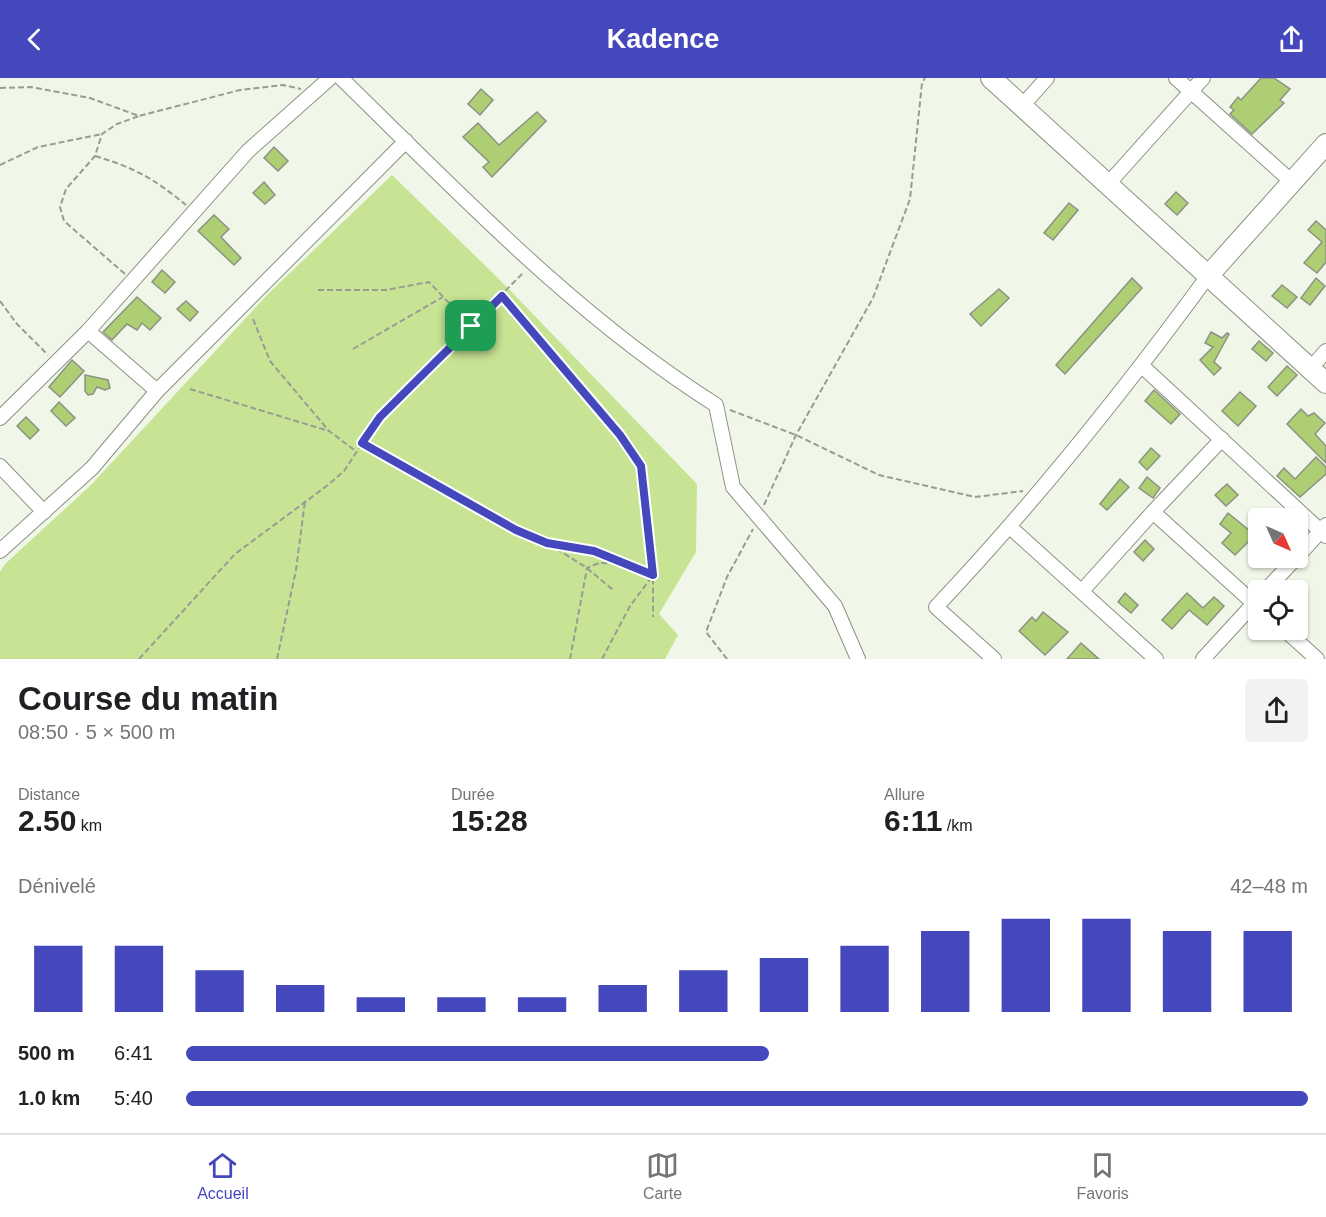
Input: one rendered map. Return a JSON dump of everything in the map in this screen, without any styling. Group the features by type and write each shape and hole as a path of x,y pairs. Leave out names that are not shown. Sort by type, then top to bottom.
{"street":[{"path":"0,418 88,332 248,151 330,78"},
{"path":"341,78 531,263 675,378 716,405 733,487 835,606 858,659"},
{"path":"991,78 1326,383"},
{"path":"1022,106 1047,78"},
{"path":"1176,78 1292,182"},
{"path":"1108,184 1203,78"},
{"path":"0,551 92,468 157,391 406,141"},
{"path":"994,659 936,607 1011,528 1040,489 1143,366 1208,276 1326,145"},
{"path":"88,332 157,391"},
{"path":"1310,369 1326,351"},
{"path":"1143,366 1324,530 1308,546"},
{"path":"1082,591 1222,439"},
{"path":"0,466 44,512"},
{"path":"1154,512 1248,595"},
{"path":"1011,528 1155,659"},
{"path":"1275,580 1287,568"},
{"path":"1203,659 1248,612"},
{"path":"1296,640 1317,659"}],"path":[{"path":"727,659 706,632 727,577 759,517 796,435 873,298 910,199 922,83 926,78"},
{"path":"0,165 38,147 102,134 117,124 139,116 240,90 284,85 315,92"},
{"path":"0,88 31,87 90,98 139,116"},
{"path":"102,134 95,156 66,189 60,207 64,220 133,281"},
{"path":"95,156 134,168 158,182 194,212"},
{"path":"139,659 235,554 336,478 357,452 380,417 502,296 531,263"},
{"path":"318,290 386,290 429,282 471,326"},
{"path":"502,296 620,435 641,466 653,575 653,617"},
{"path":"353,348 443,297"},
{"path":"0,301 17,324 56,364"},
{"path":"253,319 270,361 329,432 357,452"},
{"path":"190,389 329,432"},
{"path":"716,405 796,435 879,475 975,497 1040,489"},
{"path":"362,443 516,530 547,543 587,568 613,590"},
{"path":"277,659 296,570 305,501"},
{"path":"547,543 594,551 653,575"},
{"path":"587,568 599,563 625,564"},
{"path":"570,659 587,568"},
{"path":"602,659 630,606 653,575"}],"green space":[{"path":"392,175 498,278 697,484 696,552 659,614 678,635 665,659 0,659 0,572 5,564 91,485 268,294"}],"building":[{"path":"1261,78 1274,78 1290,89 1280,100 1284,103 1252,134 1230,114 1234,110 1230,107 1238,97 1241,100"},
{"path":"481,89 493,100 480,115 468,104"},
{"path":"537,112 546,121 492,177 483,167 489,162 463,137 478,123 499,145"},
{"path":"274,147 288,161 278,171 264,158"},
{"path":"264,182 275,195 265,204 253,193"},
{"path":"1176,192 1188,203 1177,215 1165,204"},
{"path":"1069,203 1078,210 1053,240 1044,233"},
{"path":"214,215 229,229 221,237 241,258 234,265 198,231"},
{"path":"1316,221 1326,230 1326,262 1317,273 1304,263 1322,242 1308,230"},
{"path":"162,270 175,282 165,293 152,282"},
{"path":"1132,278 1142,288 1065,374 1056,365"},
{"path":"1316,278 1325,286 1310,305 1301,298"},
{"path":"1282,285 1297,297 1287,308 1272,296"},
{"path":"999,289 1009,298 981,326 970,314"},
{"path":"137,297 161,318 150,330 142,323 137,330 127,324 112,340 103,332"},
{"path":"186,301 198,312 190,321 177,309"},
{"path":"1211,332 1222,338 1227,333 1229,334 1214,362 1221,368 1214,375 1200,360 1213,347 1205,343"},
{"path":"1259,341 1273,353 1266,361 1252,349"},
{"path":"72,360 84,371 60,397 49,387"},
{"path":"1287,366 1297,375 1277,396 1268,387"},
{"path":"85,375 108,380 110,388 105,390 97,387 93,394 88,395 85,391"},
{"path":"1154,390 1180,414 1171,424 1145,401"},
{"path":"1240,392 1256,406 1238,426 1222,411"},
{"path":"59,402 75,418 66,426 51,411"},
{"path":"1301,409 1308,416 1314,413 1325,423 1315,434 1326,446 1326,463 1287,424"},
{"path":"26,417 39,430 30,439 17,426"},
{"path":"1151,448 1160,456 1147,470 1139,462"},
{"path":"1316,457 1326,467 1326,474 1300,497 1277,476 1284,468 1295,479"},
{"path":"1147,477 1160,488 1153,498 1139,488"},
{"path":"1120,479 1129,487 1107,510 1100,504"},
{"path":"1227,484 1238,495 1226,506 1215,495"},
{"path":"1228,513 1248,529 1248,542 1235,555 1222,543 1231,533 1220,524"},
{"path":"1145,540 1154,549 1143,561 1134,552"},
{"path":"1125,593 1138,605 1131,613 1118,602"},
{"path":"1187,593 1203,608 1214,597 1224,606 1207,625 1189,610 1172,629 1162,620"},
{"path":"1043,612 1068,632 1045,655 1019,631 1032,617 1036,621"},
{"path":"1081,643 1099,659 1067,659"}],"route":[{"path":"502,296 620,435 641,466 649,522 653,575 594,551 547,543 516,530 362,443 380,417 471,326 502,296"}]}
